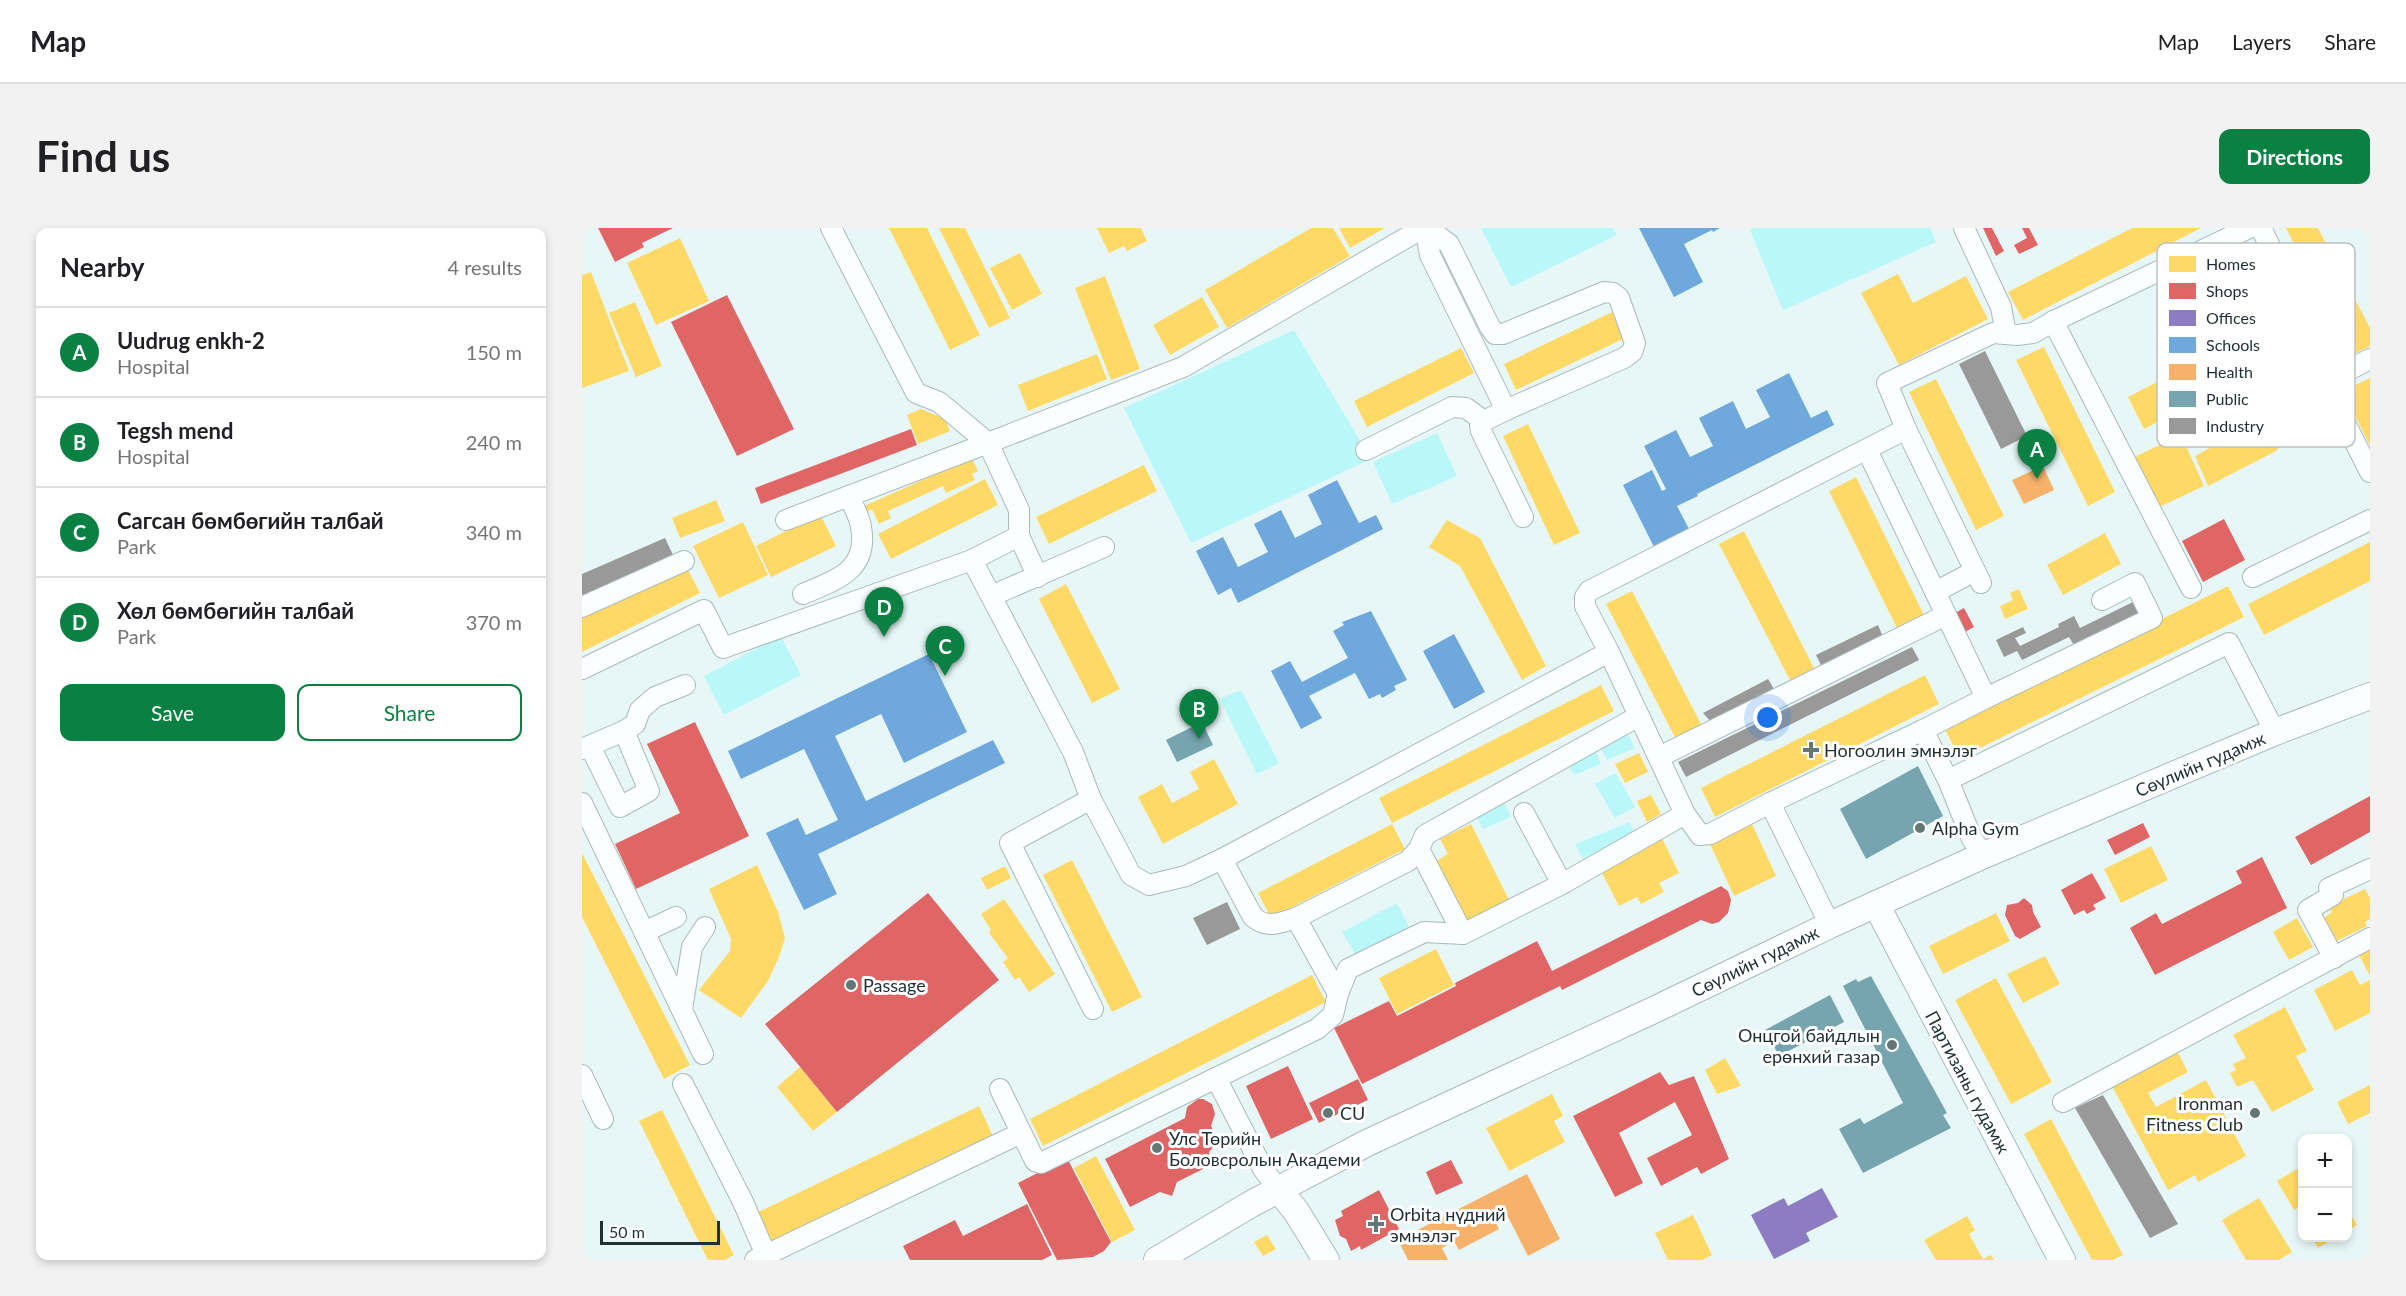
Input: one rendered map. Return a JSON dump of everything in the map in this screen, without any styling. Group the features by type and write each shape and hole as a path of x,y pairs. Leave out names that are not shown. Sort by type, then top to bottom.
{"main road":[{"name":"Сөүлийн гудамж","path":"1157,1260 1251,1204 1367,1143 1658,1008 1830,925 1984,855 2275,732 2370,696"},
{"name":"Партизаны гудамж","path":"1876,904 2062,1260"},
{"path":"1278,1190 1296,1210 1326,1260"}],"street":[{"path":"831,228 916,393 939,402 988,443 1019,510 1019,536 1038,577"},
{"path":"786,520 1183,366 1425,228"},
{"path":"1425,228 1430,255 1506,410"},
{"path":"1425,228 1449,244 1495,334 1503,334 1604,292 1613,293 1618,298 1635,343 1632,352 1624,358 1506,410 1480,425 1523,517"},
{"path":"1964,228 2001,307 2006,334"},
{"path":"2217,243 2249,228"},
{"path":"2261,228 2268,243"},
{"path":"1935,592 1978,577 1906,429 1887,382 1993,333 2032,333 2157,272"},
{"path":"2053,321 2191,588"},
{"path":"2355,367 2370,359"},
{"path":"1366,450 1452,407 1466,408 1484,421"},
{"path":"1906,429 1589,591 1585,597 1585,606 1685,814 1700,835 1710,834 2152,618 2135,583 2102,600"},
{"path":"2355,443 2370,472"},
{"path":"1867,450 1986,698"},
{"path":"803,594 852,570 858,559 861,527 849,496"},
{"path":"2253,577 2370,520"},
{"path":"582,669 704,610 723,648 972,560 1019,536"},
{"path":"991,596 1104,547"},
{"path":"972,560 1073,752 1091,799 1131,875 1149,885 1186,876 1222,859 1609,652"},
{"path":"582,607 684,561"},
{"path":"1659,758 1946,615"},
{"path":"1948,780 2229,643 2275,732"},
{"path":"624,731 649,791 620,807 586,747 624,731 634,724 640,710 654,697 685,685"},
{"path":"1222,859 1253,917 1262,924 1272,926 1296,918 1408,861 1419,849 1425,835 1639,716"},
{"path":"1923,730 1948,780 1972,839 1984,855"},
{"path":"1091,799 1010,843 1093,1009"},
{"path":"582,803 703,1054"},
{"path":"1770,803 1830,925"},
{"path":"1524,813 1562,884"},
{"path":"1000,1089 1035,1161 1041,1163 1317,1029 1333,1015 1348,969 1425,932 1462,934 1562,884 1685,814"},
{"path":"1419,849 1462,934"},
{"path":"2334,958 2308,910 2333,895 2329,888 2370,869"},
{"path":"644,932 676,917"},
{"path":"1296,918 1338,994"},
{"path":"682,1009 692,947 705,927"},
{"path":"2063,1102 2370,938"},
{"path":"582,1075 603,1119"},
{"path":"1216,1078 1263,1169 1278,1190"},
{"path":"683,1084 743,1202 760,1257 1021,1133"}],"shaded area":[{"path":"1481,228 1613,228 1617,235 1511,287"},
{"path":"1755,228 1930,228 1936,242 1783,310 1750,230"},
{"path":"1294,330 1371,459 1191,543 1124,408"},
{"path":"1437,433 1457,476 1392,504 1373,462"},
{"path":"781,636 801,675 724,715 704,676"},
{"path":"1241,690 1279,763 1257,774 1220,699"},
{"path":"1628,734 1635,748 1607,760 1600,746"},
{"path":"1595,749 1601,764 1574,775 1566,762"},
{"path":"1616,773 1635,807 1615,818 1595,784"},
{"path":"1504,803 1511,817 1483,829 1475,815"},
{"path":"1630,822 1635,836 1583,858 1575,844"},
{"path":"1397,903 1409,927 1356,955 1342,932"}],"building: Homes":[{"path":"889,228 927,228 980,335 950,350"},
{"path":"939,228 965,228 1010,318 989,328"},
{"path":"1097,228 1141,228 1147,241 1127,251 1124,246 1109,253"},
{"path":"1311,228 1333,228 1350,256 1227,328 1205,290"},
{"path":"1339,228 1385,228 1350,248"},
{"path":"2132,228 2201,228 2172,243 2157,243 2157,251 2023,320 2008,292"},
{"path":"2286,228 2318,228 2326,243 2294,243"},
{"path":"680,238 709,301 656,325 627,263"},
{"path":"1020,253 1042,294 1012,310 990,268"},
{"path":"591,272 629,371 582,388 582,275"},
{"path":"1898,274 1913,303 1966,276 1988,319 1899,365 1861,293"},
{"path":"1105,276 1140,369 1111,380 1075,288"},
{"path":"1202,297 1219,327 1170,355 1153,325"},
{"path":"2355,299 2370,328 2370,346 2355,354"},
{"path":"635,302 662,366 636,377 609,313"},
{"path":"1612,312 1625,338 1516,390 1504,364"},
{"path":"2044,347 2115,492 2088,506 2016,360"},
{"path":"1461,348 1474,373 1367,427 1354,401"},
{"path":"1097,354 1107,379 1028,411 1018,385"},
{"path":"2370,378 2370,446 2355,415 2355,385"},
{"path":"1936,379 2004,516 1976,530 1909,392"},
{"path":"2157,382 2157,422 2144,429 2128,397"},
{"path":"921,409 945,419 950,431 918,444 907,415"},
{"path":"1528,424 1580,533 1554,545 1503,436"},
{"path":"2157,446 2186,447 2204,486 2155,509 2132,458"},
{"path":"2212,447 2276,447 2278,450 2208,486 2195,456"},
{"path":"972,458 978,471 972,474 975,480 946,493 943,486 888,511 891,518 879,524 872,509 864,513 862,507"},
{"path":"1144,465 1157,491 1049,544 1036,517"},
{"path":"1856,477 1924,615 1897,628 1829,491"},
{"path":"985,479 998,505 891,559 878,534"},
{"path":"716,500 725,521 680,538 672,518"},
{"path":"820,514 836,546 771,577 756,546"},
{"path":"1447,520 1480,538 1546,666 1522,680 1460,566 1429,547"},
{"path":"743,522 768,575 719,598 693,546"},
{"path":"1744,531 1814,668 1790,680 1719,544"},
{"path":"2105,533 2121,564 2063,595 2047,565"},
{"path":"2370,542 2370,581 2264,635 2248,604"},
{"path":"686,566 700,593 582,652 582,618"},
{"path":"1066,584 1120,689 1092,703 1039,599"},
{"path":"2228,586 2244,617 1960,758 1944,728"},
{"path":"2019,589 2028,609 2005,619 2000,606 2013,600 2010,593"},
{"path":"1632,591 1702,726 1676,739 1606,604"},
{"path":"1925,675 1939,704 1715,817 1701,788"},
{"path":"1601,685 1614,711 1392,823 1379,798"},
{"path":"1639,753 1648,772 1625,783 1615,764"},
{"path":"1214,759 1238,804 1163,844 1138,797 1162,784 1172,803 1199,789 1190,772"},
{"path":"1651,795 1661,814 1647,822 1637,801"},
{"path":"1392,824 1405,849 1271,918 1258,893"},
{"path":"1471,824 1509,900 1466,921 1436,861 1448,854 1440,839"},
{"path":"1752,824 1776,876 1734,896 1710,844"},
{"path":"1661,836 1679,873 1659,883 1664,892 1641,904 1637,897 1619,906 1599,867"},
{"path":"2151,846 2168,880 2121,903 2104,869"},
{"path":"582,853 690,1065 664,1079 582,917"},
{"path":"1072,860 1142,997 1112,1012 1043,875"},
{"path":"757,865 778,912 785,938 768,981 741,1018 699,990 730,951 731,939 709,889"},
{"path":"1005,866 1011,878 987,890 981,878"},
{"path":"2365,889 2370,898 2370,919 2365,922 2367,926 2337,941 2324,918 2332,912 2329,906"},
{"path":"1004,899 1055,974 1029,992 1019,977 1015,980 1003,962 1008,958 989,933 991,930 981,914"},
{"path":"1996,913 2010,941 1943,974 1929,946"},
{"path":"2297,918 2313,947 2289,960 2273,932"},
{"path":"1436,949 1454,985 1397,1014 1379,978"},
{"path":"2370,949 2370,976 2359,955"},
{"path":"2045,956 2060,984 2023,1003 2007,974"},
{"path":"2352,970 2360,985 2370,980 2370,1013 2335,1031 2314,990"},
{"path":"1312,975 1326,1002 1043,1146 1030,1119"},
{"path":"1996,978 2052,1082 2011,1104 1955,1000"},
{"path":"2285,1007 2307,1051 2296,1056 2314,1090 2272,1112 2253,1080 2237,1087 2230,1073 2236,1070 2233,1064 2246,1058 2233,1035"},
{"path":"2177,1051 2188,1072 2148,1093 2156,1107 2206,1080 2246,1156 2198,1182 2195,1175 2168,1190 2112,1086"},
{"path":"1725,1058 1741,1086 1717,1094 1705,1070"},
{"path":"800,1067 837,1112 813,1131 777,1087"},
{"path":"2370,1085 2370,1113 2348,1124 2337,1102"},
{"path":"1552,1094 1563,1116 1554,1121 1565,1142 1509,1171 1486,1128"},
{"path":"979,1106 993,1136 768,1243 754,1214"},
{"path":"662,1110 734,1255 725,1260 708,1260 639,1121"},
{"path":"2051,1119 2123,1255 2113,1260 2092,1260 2024,1134"},
{"path":"1096,1156 1135,1230 1112,1242 1074,1168"},
{"path":"2298,1168 2298,1208 2294,1210 2277,1181"},
{"path":"2259,1198 2292,1252 2279,1260 2246,1260 2222,1220"},
{"path":"1693,1215 1712,1255 1702,1260 1668,1260 1655,1233"},
{"path":"1967,1216 1975,1230 1969,1234 1983,1259 1991,1255 1994,1260 1936,1260 1924,1240"},
{"path":"2352,1217 2357,1225 2352,1228"},
{"path":"1267,1235 1276,1249 1263,1256 1254,1242"},
{"path":"2314,1242 2329,1242 2318,1248"}],"building: Shops":[{"path":"598,228 673,228 642,243 644,247 615,262"},
{"path":"1983,228 1992,228 2004,251 1996,256"},
{"path":"2022,228 2029,228 2038,245 2019,254 2014,245 2027,238"},
{"path":"727,295 794,429 737,456 671,322"},
{"path":"911,429 917,445 761,504 755,488"},
{"path":"2224,519 2245,560 2203,582 2182,541"},
{"path":"1964,608 1974,627 1965,632 1955,613"},
{"path":"695,722 749,836 636,889 615,844 680,813 647,744"},
{"path":"2370,796 2370,832 2311,865 2295,837"},
{"path":"2143,823 2150,837 2115,855 2107,840"},
{"path":"2262,857 2287,908 2155,975 2130,928 2156,913 2162,924 2242,883 2236,871"},
{"path":"2092,873 2106,898 2093,905 2096,909 2087,914 2084,910 2074,915 2061,890"},
{"path":"1721,886 1728,891 1731,900 1728,913 1719,922 1712,924 1701,920 1562,990 1560,986 1362,1084 1334,1028 1389,1001 1397,1016 1537,941 1552,971"},
{"path":"928,893 999,980 837,1112 765,1024"},
{"path":"2024,898 2032,905 2041,927 2020,939 2015,936 2005,915 2007,905 2018,903"},
{"path":"1288,1066 1313,1119 1271,1139 1246,1086"},
{"path":"1660,1072 1669,1085 1694,1076 1729,1159 1701,1174 1697,1167 1661,1186 1647,1158 1692,1135 1675,1102 1619,1133 1643,1183 1615,1197 1573,1116"},
{"path":"1358,1079 1368,1100 1319,1123 1309,1103"},
{"path":"1198,1099 1212,1104 1215,1114 1211,1126 1219,1141 1209,1152 1211,1165 1177,1182 1172,1196 1160,1192 1130,1207 1105,1159 1185,1118 1187,1107"},
{"path":"1067,1158 1111,1242 1104,1251 1093,1257 1057,1260 1018,1183"},
{"path":"1451,1160 1463,1183 1436,1195 1426,1172"},
{"path":"1379,1190 1399,1229 1361,1250 1360,1246 1351,1251 1346,1239 1340,1236 1335,1220 1343,1216 1341,1211"},
{"path":"1027,1204 1052,1255 1042,1260 910,1260 903,1246 955,1220 963,1236"}],"building: Offices":[{"path":"1822,1188 1838,1217 1806,1233 1810,1241 1774,1259 1751,1215 1784,1198 1788,1206"}],"building: Schools":[{"path":"1639,228 1720,228 1684,244 1703,282 1674,297"},
{"path":"1789,373 1811,418 1827,410 1834,425 1677,506 1689,529 1654,547 1623,485 1652,470 1662,491 1666,489 1644,446 1676,430 1690,457 1713,446 1699,418 1733,401 1746,429 1770,417 1756,390"},
{"path":"1337,480 1359,523 1376,515 1383,529 1238,603 1231,588 1218,595 1196,551 1223,537 1238,567 1268,552 1254,524 1281,510 1295,538 1322,524 1308,495"},
{"path":"1371,611 1407,680 1394,686 1396,690 1382,698 1380,694 1369,699 1355,673 1309,696 1322,718 1301,729 1271,671 1290,661 1302,682 1348,658 1333,631 1344,625 1342,622"},
{"path":"1454,634 1485,692 1454,709 1423,651"},
{"path":"929,654 967,732 904,763 881,714 835,736 866,801 993,740 1005,763 818,854 837,894 804,910 766,833 798,818 806,835 838,820 804,749 741,779 728,751"}],"building: Health":[{"path":"2043,466 2054,490 2024,504 2012,480"},
{"path":"1527,1174 1560,1239 1528,1256 1507,1215 1495,1221 1499,1229 1459,1250 1454,1241 1442,1248 1448,1260 1408,1260 1398,1240"}],"building: Public":[{"path":"1202,722 1213,745 1177,762 1166,740"},
{"path":"1918,766 1943,816 1866,859 1840,809"},
{"name":"Онцгой байдлын ерөнхий газар","path":"1871,976 1947,1113 1943,1115 1951,1128 1863,1173 1839,1129 1860,1118 1864,1124 1903,1103 1843,986 1856,979 1858,982"},
{"path":"1830,995 1844,1022 1779,1056 1765,1030"}],"building: Industry":[{"path":"1985,351 2027,436 2001,449 1959,364"},
{"path":"665,538 675,559 582,599 582,574"},
{"path":"2135,601 2141,615 2075,647 2069,637 2022,660 2017,651 2004,657 1996,640 2023,627 2026,633 2015,638 2020,646 2059,627 2058,624 2074,616 2080,628"},
{"path":"1878,625 1883,637 1822,667 1816,655"},
{"path":"1912,647 1919,660 1686,777 1678,762"},
{"path":"1768,679 1774,689 1711,722 1703,713"},
{"path":"1227,902 1240,929 1207,945 1193,918"},
{"path":"2103,1095 2178,1224 2150,1238 2075,1108"}],"place":[{"name":"Uudrug enkh-2","path":"2037,479"},
{"name":"Хөл бөмбөгийн талбай","path":"884,637"},
{"name":"Сагсан бөмбөгийн талбай","path":"945,676"},
{"name":"Tegsh mend","path":"1199,739"},
{"name":"Ногоолин эмнэлэг","path":"1811,750"},
{"name":"Alpha Gym","path":"1920,828"},
{"name":"Passage","path":"851,985"},
{"name":"Онцгой байдлын ерөнхий газар","path":"1892,1045"},
{"name":"CU","path":"1328,1113"},
{"name":"Ironman Fitness Club","path":"2255,1113"},
{"name":"Улс Төрийн Боловсролын Академи","path":"1157,1148"},
{"name":"Orbita нүдний эмнэлэг","path":"1376,1224"}]}
